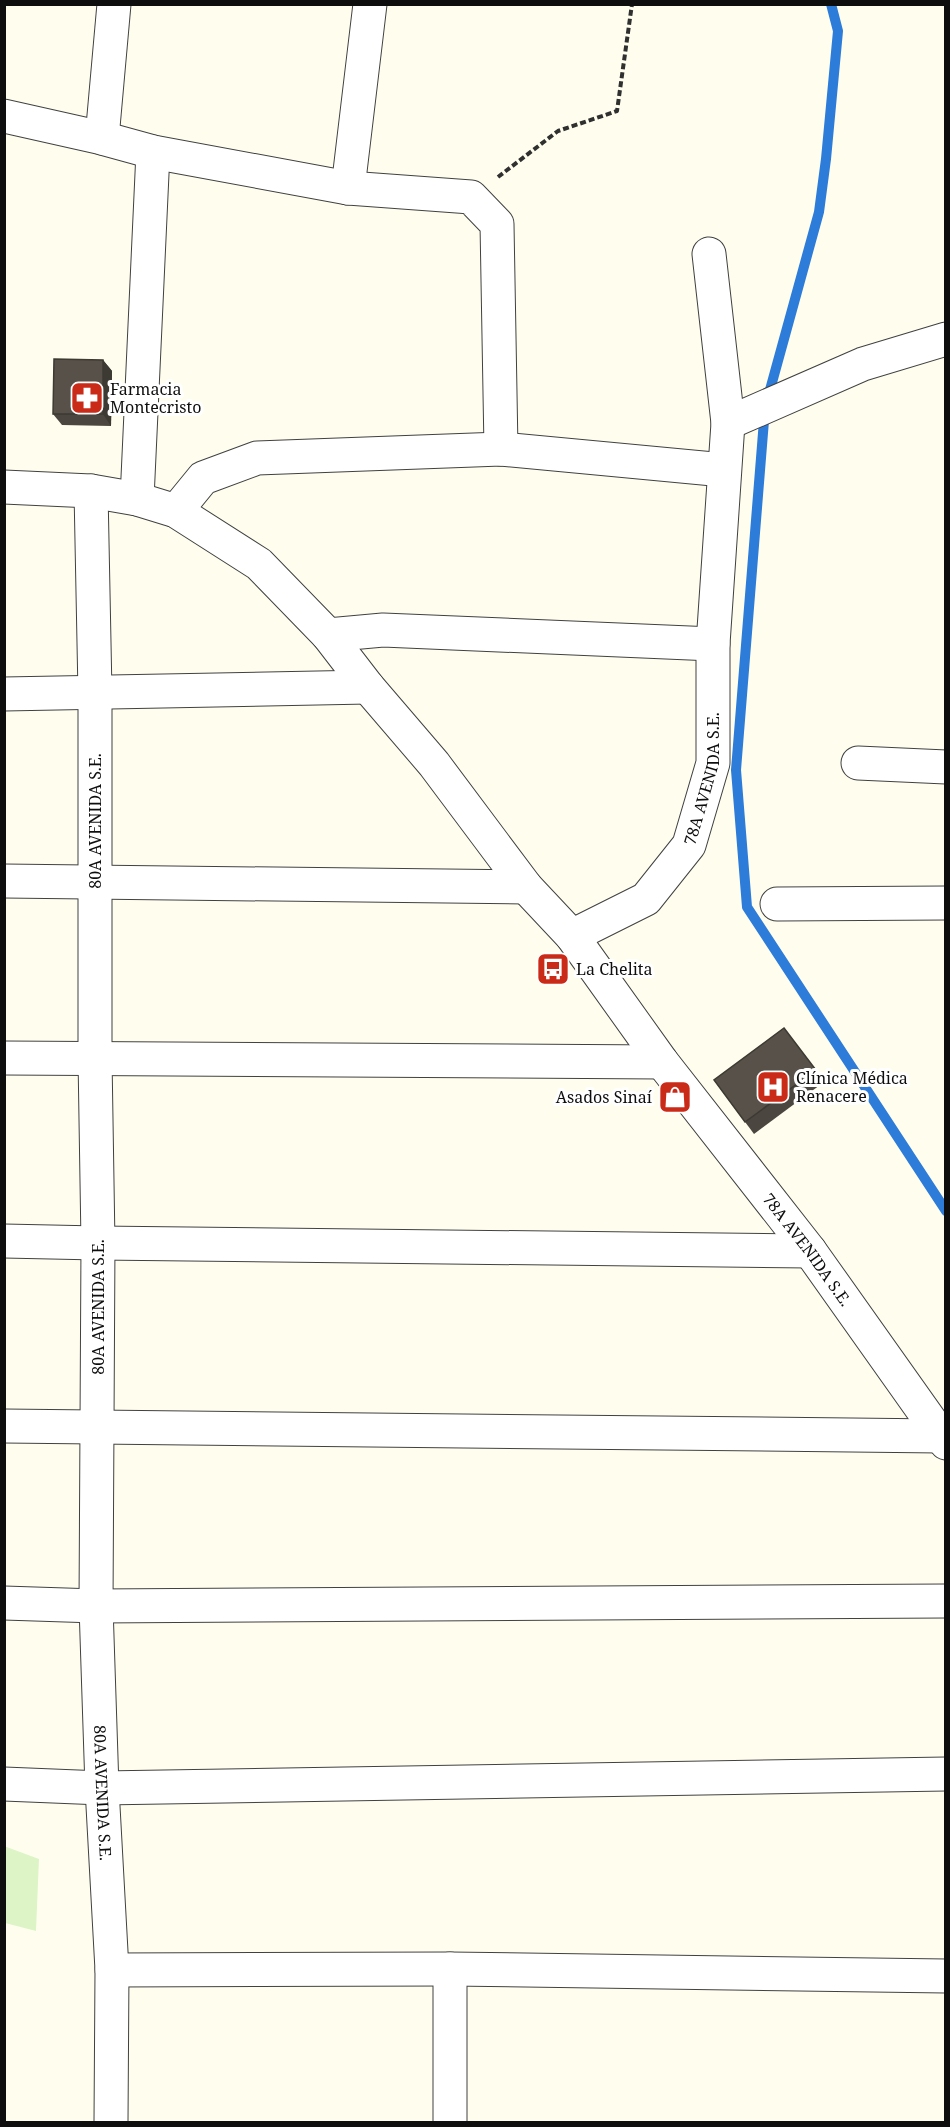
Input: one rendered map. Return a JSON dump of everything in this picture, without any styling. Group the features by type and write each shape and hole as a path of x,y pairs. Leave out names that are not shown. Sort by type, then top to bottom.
{"street":[{"path":"102,138 114,4"},
{"path":"348,188 370,4"},
{"path":"4,116 153,152 348,188 471,197 497,224 501,449"},
{"path":"137,499 153,152"},
{"name":"78A AVENIDA S.E.","path":"709,254 728,423 713,644 713,763 689,845 646,899 572,936 662,1062 810,1251 943,1440"},
{"path":"728,423 863,364 945,334"},
{"path":"176,511 203,478 257,458 501,449 724,470"},
{"path":"4,487 90,490 137,499 176,511 259,564 328,635 368,687 434,764 526,887 572,936"},
{"name":"80A AVENIDA S.E.","path":"90,490 95,693 95,1058 98,1243 96,1606 102,1788 112,1970 111,2122"},
{"path":"328,635 383,630 713,644"},
{"path":"4,694 368,687"},
{"path":"858,763 945,767"},
{"path":"4,881 526,887"},
{"path":"777,904 945,903"},
{"path":"4,1059 662,1062"},
{"path":"4,1240 810,1251"},
{"path":"4,1426 943,1440"},
{"path":"4,1603 96,1606 945,1601"},
{"path":"4,1784 102,1788 945,1774"},
{"path":"450,1969 450,2122"},
{"path":"112,1970 450,1969 945,1976"}],"path":[{"path":"471,197 558,131 617,111 632,4"}],"green space":[{"path":"4,1846 39,1859 36,1931 5,1923"}],"building":[{"name":"Farmacia Montecristo","path":"54,359 103,360 103,414 53,414"},
{"name":"Clínica Médica Renacere","path":"784,1028 816,1070 745,1122 714,1080"}],"waterway":[{"path":"831,4 838,31 819,212 765,408 736,770 747,907 946,1211"}],"place":[{"name":"Farmacia Montecristo","path":"87,398"},
{"name":"La Chelita","path":"553,969"},
{"name":"Clínica Médica Renacere","path":"773,1087"},
{"name":"Asados Sinaí","path":"675,1097"}]}
